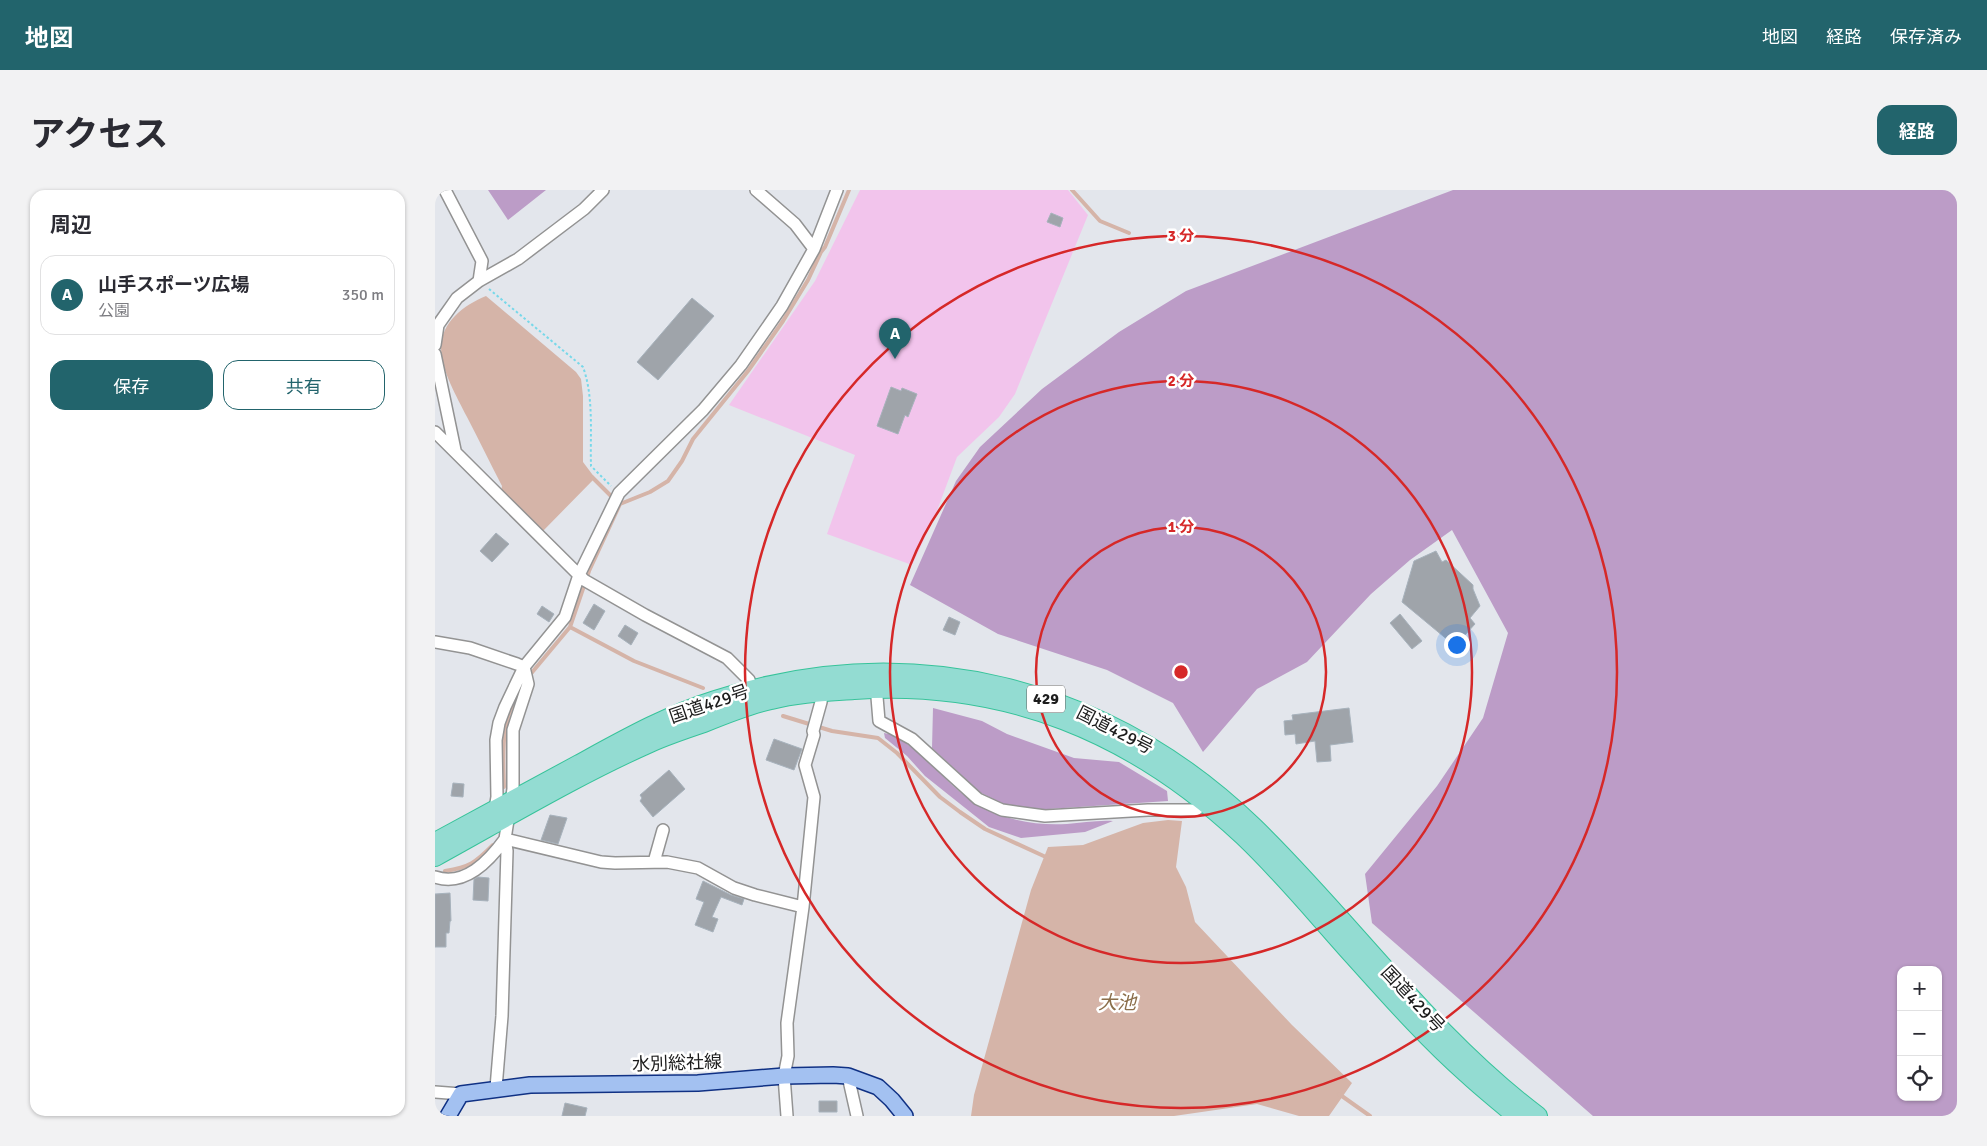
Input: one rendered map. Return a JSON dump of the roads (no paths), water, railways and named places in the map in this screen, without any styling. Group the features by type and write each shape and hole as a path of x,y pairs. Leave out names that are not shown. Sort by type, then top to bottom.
{"highway":[{"name":"国道429号","path":"435,857 505,809 649,726 713,700 756,696 784,682 823,684 875,681 898,672 952,676 1011,689 1067,707 1141,741 1183,768 1435,1043 1465,1073 1516,1116"},
{"name":"国道429号","path":"1211,798 1235,810 1280,854 1435,1025 1538,1116"},
{"name":"国道429号","path":"435,842 505,809"}],"main road":[{"name":"水別総社線","path":"461,1094 496,1088 567,1084 698,1083 784,1076 848,1076 878,1087 893,1100 905,1116"},
{"path":"448,1116 461,1094"}],"street":[{"path":"445,190 482,261 479,281"},
{"path":"435,345 438,325 457,298 479,281 518,260 583,209 603,190"},
{"path":"756,190 795,224 814,250"},
{"path":"505,809 497,797 497,740 499,723 527,675 565,617 585,579 619,493 703,410 741,365 781,306 814,250 837,190"},
{"path":"435,354 455,450"},
{"path":"437,435 455,450 585,579 645,615 727,658 746,677 756,696"},
{"path":"435,642 470,648 527,675"},
{"path":"496,1088 502,1016 507,851 505,809 513,730 527,675"},
{"path":"875,681 879,722 912,739 978,799 1002,810 1045,816 1148,810 1196,810 1211,798"},
{"path":"787,1116 784,1076 788,1056 787,1023 803,907 814,797 805,765 814,735 814,726 823,684"},
{"path":"654,862 663,830"},
{"path":"505,839 601,862 667,862 698,868 734,888 803,907"},
{"path":"435,877 443,880 465,876 489,859 505,839"},
{"path":"848,1076 857,1116"},
{"path":"435,1092 461,1094"}],"water":[{"path":"486,296 576,372 581,379 583,396 583,462 595,478 542,532 501,492 502,486 454,392 444,365 441,348 442,339 449,322 470,304"},
{"name":"大池","path":"1168,820 1182,821 1176,867 1186,887 1195,922 1292,1025 1352,1083 1329,1116 1299,1116 1257,1104 1174,1116 971,1116 974,1095 1031,890 1048,847 1083,845 1143,823"}],"waterway":[{"path":"570,627 589,571 620,504 650,492 668,481 682,461 693,439 748,371 783,321 808,280 825,247 849,190"},
{"path":"1072,190 1100,221 1129,233"},
{"path":"592,477 611,496"},
{"path":"529,676 570,627 634,661 703,688"},
{"path":"504,787 504,747 507,722 510,710 523,686"},
{"path":"783,716 832,731 878,738 897,753 940,797 960,812 985,829 1048,858"},
{"path":"445,871 461,868 472,863 493,845"},
{"path":"1339,1094 1370,1116"}],"place":[{"name":"山手スポーツ広場","path":"895,359"}]}
